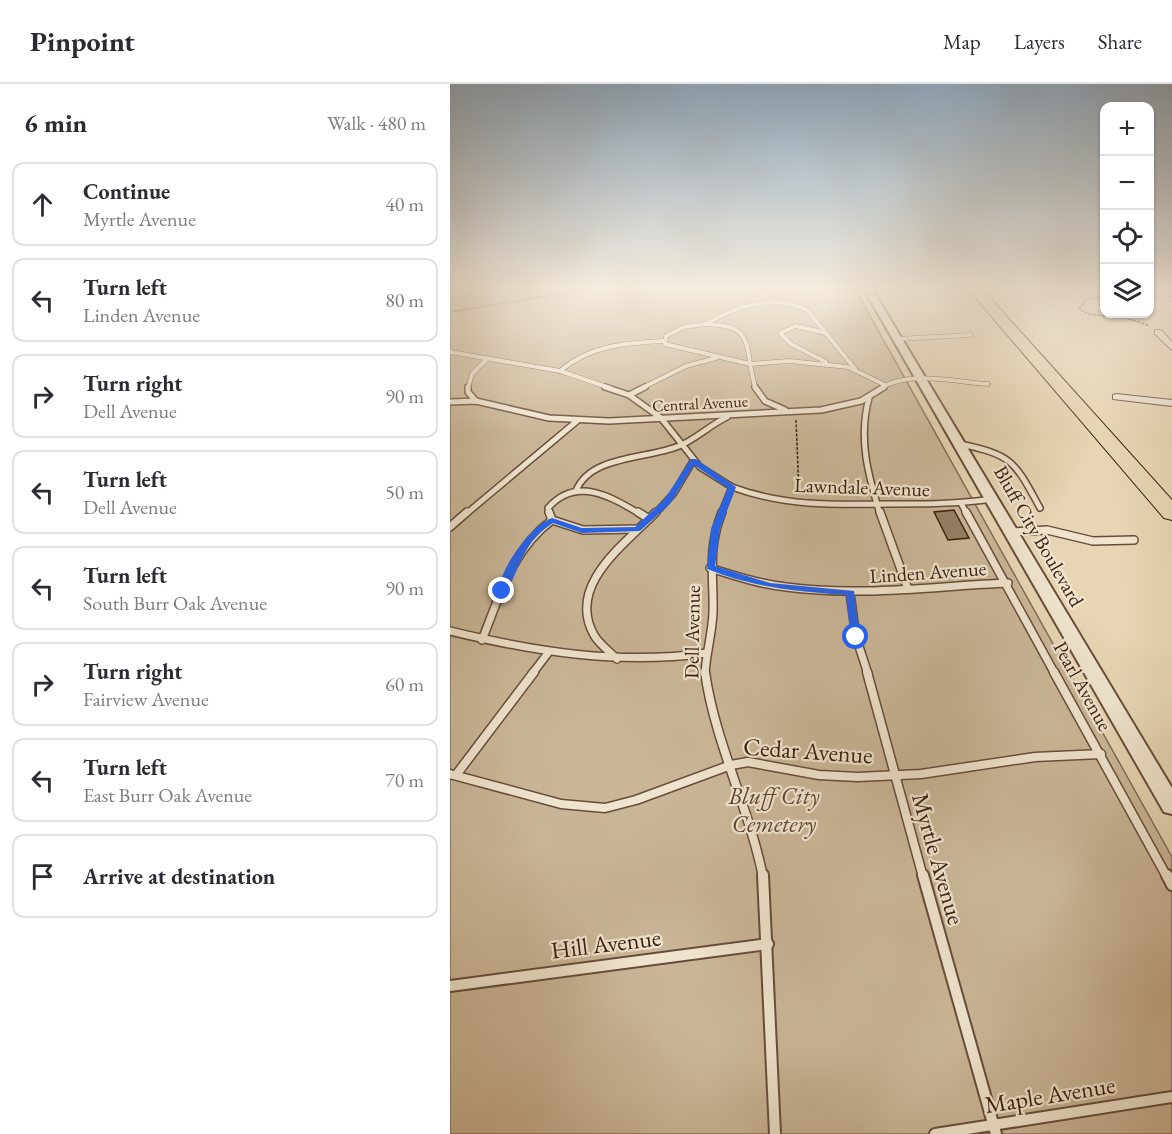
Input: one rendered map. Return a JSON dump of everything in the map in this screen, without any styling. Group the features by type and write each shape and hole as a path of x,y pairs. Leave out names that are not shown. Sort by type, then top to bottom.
{"highway":[{"path":"1018,338 1172,513"},
{"path":"1028,338 1172,498"}],"street":[{"name":"Bluff City Boulevard","path":"898,339 1172,806"},
{"path":"1116,398 1170,402"}],"lane":[{"path":"745,338 748,343 752,385 758,396 772,406 795,412"},
{"path":"785,338 790,344 833,365"},
{"path":"830,338 855,369"},
{"path":"898,339 916,338"},
{"path":"560,371 574,359 595,349 664,341 678,349 749,364 782,361 855,369 885,385"},
{"path":"450,352 560,371 629,395 661,418 693,461 732,487"},
{"path":"629,395 677,370 718,357"},
{"path":"476,401 468,392 468,381 472,372 486,360"},
{"name":"Central Avenue","path":"450,402 476,401 539,417 577,421 795,412 831,408 869,398 893,381 921,379 988,384"},
{"path":"869,398 865,412 863,438 879,505 908,589"},
{"path":"576,491 580,480 604,466 682,445 719,420 733,415"},
{"path":"450,527 577,421"},
{"path":"960,444 993,451 1014,460 1040,508"},
{"path":"617,659 591,633 584,617 584,601 596,576 637,529 674,494 693,461"},
{"name":"Lawndale Avenue","path":"732,487 794,504 830,507 962,505 993,500"},
{"name":"Dell Avenue","path":"732,487 715,529 710,567 713,614 705,672 710,706 760,857 767,910 775,1134"},
{"path":"637,529 582,530 552,520 548,512 550,503 562,495 576,491 603,495 649,519"},
{"name":"Pearl Avenue","path":"962,505 967,518 1008,584 1172,885"},
{"path":"482,640 519,550 534,533 552,520"},
{"path":"1012,532 1047,530 1094,541 1134,540"},
{"name":"Linden Avenue","path":"710,567 744,580 770,586 850,593 1008,584"},
{"name":"Myrtle Avenue","path":"850,593 856,637 884,726 895,776 994,1129"},
{"path":"450,631 548,653 617,659 664,659 707,653"},
{"path":"453,775 548,653"},
{"name":"Cedar Avenue","path":"453,775 561,804 605,808 661,792 731,765 758,762 835,777 895,776 1008,760 1101,754"},
{"name":"Hill Avenue","path":"450,986 768,944"},
{"name":"Maple Avenue","path":"935,1134 994,1129 1172,1097"}],"path":[{"path":"794,504 800,491 795,412"}],"green space":[{"name":"Bluff City Cemetery","path":"450,338 882,338 1172,857 1172,1134 450,1134"}],"building":[{"path":"954,510 969,538 948,540 934,512"}],"route":[{"path":"502,591 519,550 542,526 552,520 560,525 582,530 604,532 637,529 674,494 693,461 732,487 715,529 710,567 744,580 770,586 850,593 856,637"}]}
